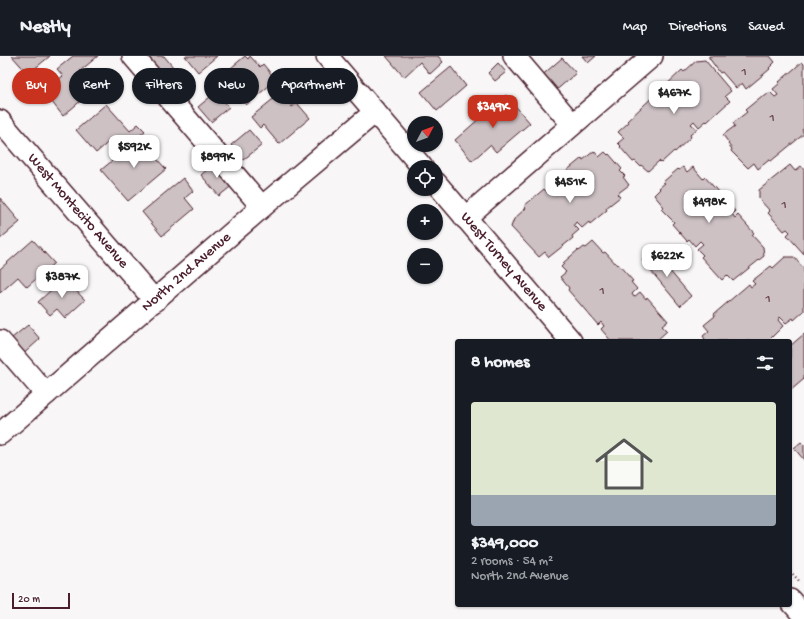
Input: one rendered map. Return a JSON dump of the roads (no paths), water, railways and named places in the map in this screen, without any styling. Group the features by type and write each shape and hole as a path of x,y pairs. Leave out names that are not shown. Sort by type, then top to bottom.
{"street":[{"path":"133,56 262,207"},
{"path":"327,56 416,160"},
{"path":"514,56 572,124"},
{"path":"465,218 652,56"},
{"name":"North 2nd Avenue","path":"0,434 262,207 375,112"},
{"name":"West Montecito Avenue","path":"0,121 155,301"},
{"name":"West Turney Avenue","path":"443,191 569,339"},
{"path":"0,341 46,394"},
{"path":"795,591 804,616"}]}
